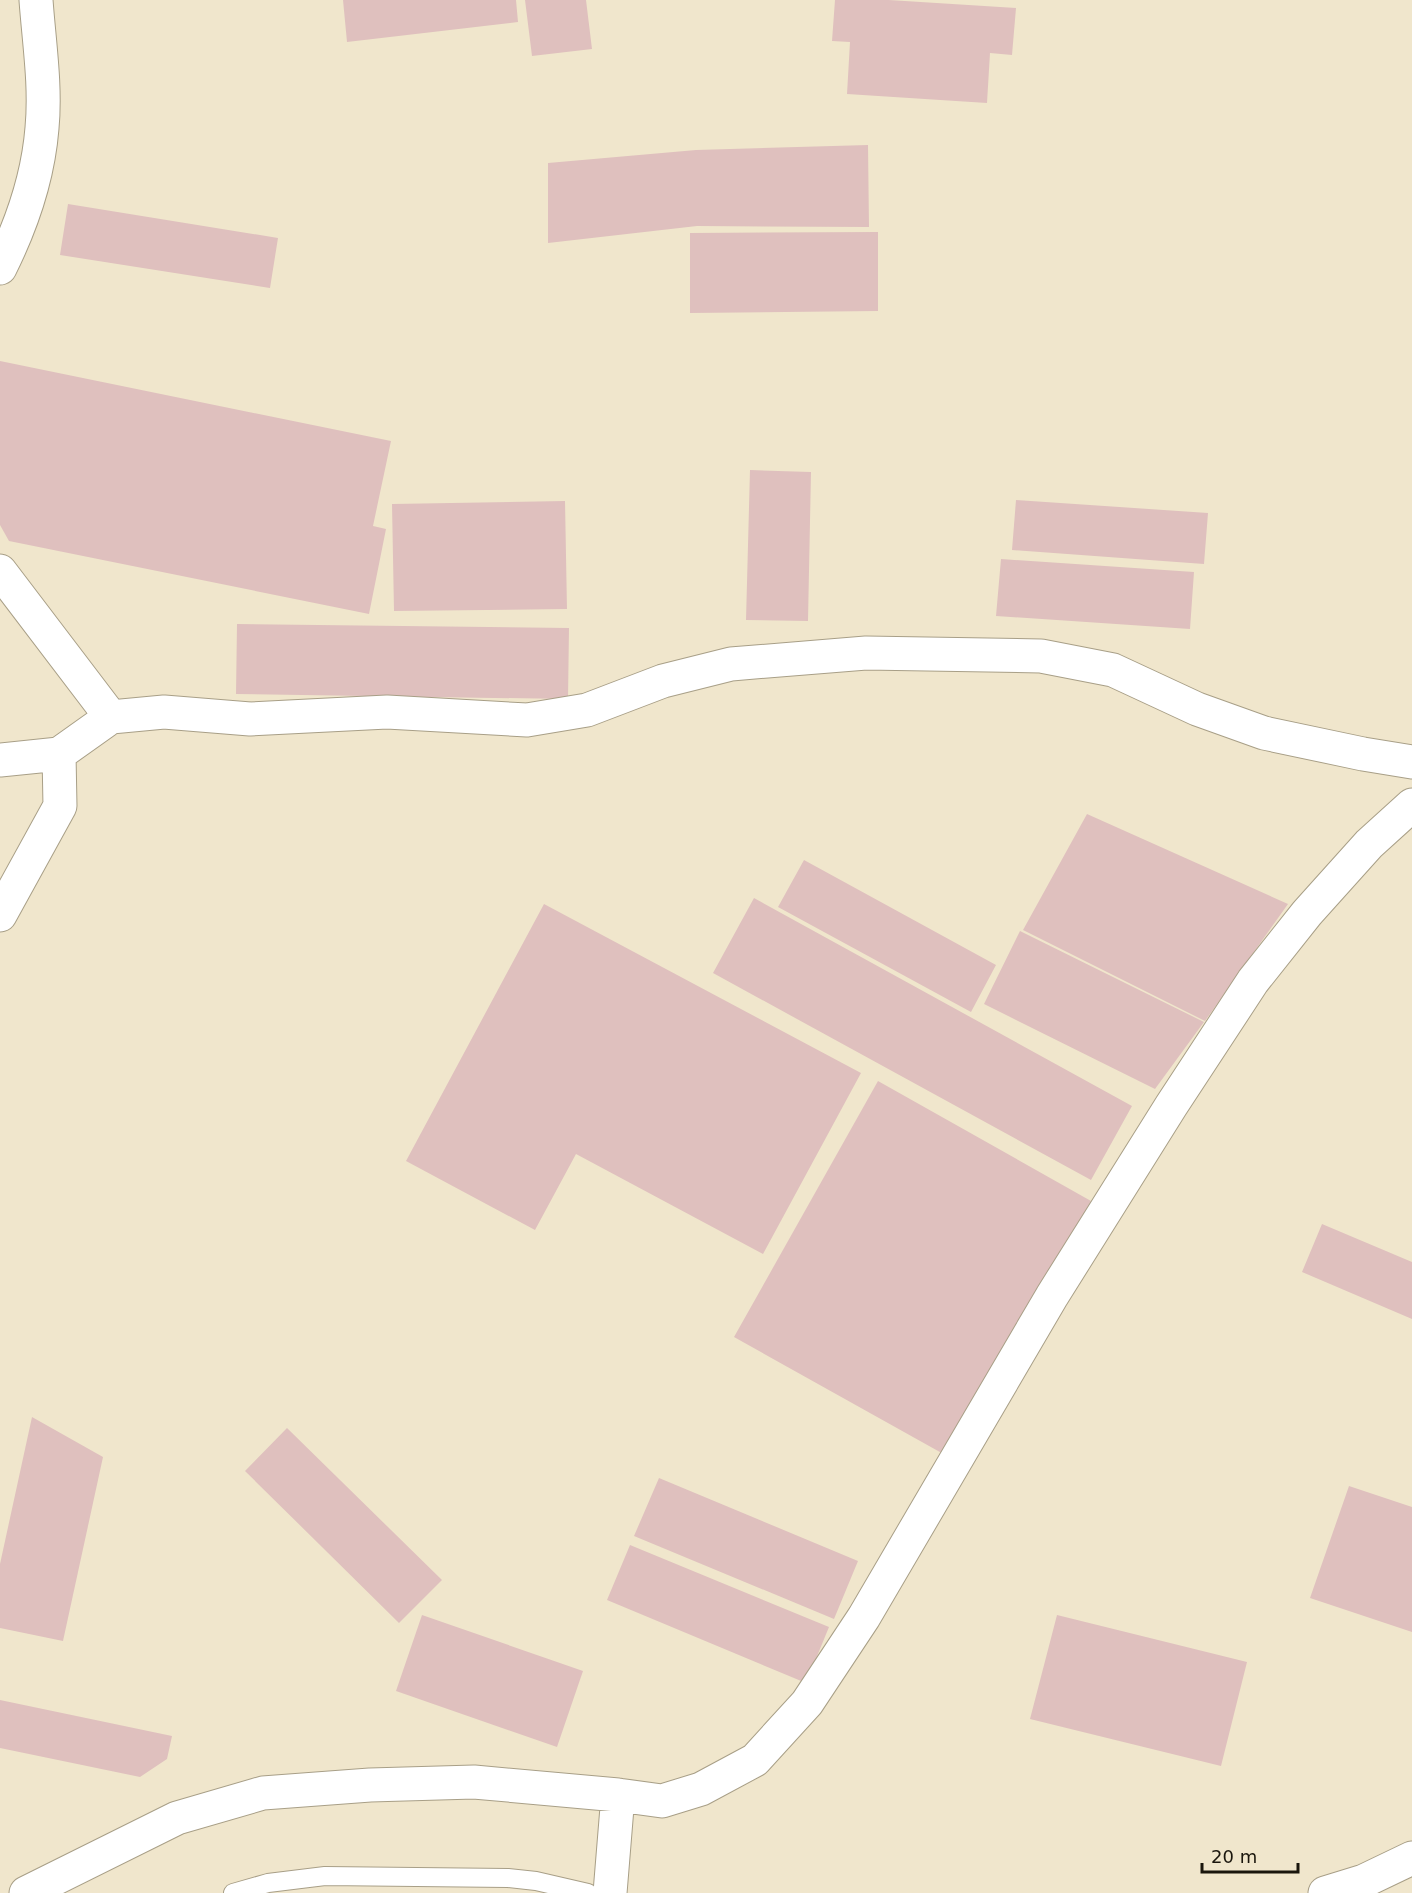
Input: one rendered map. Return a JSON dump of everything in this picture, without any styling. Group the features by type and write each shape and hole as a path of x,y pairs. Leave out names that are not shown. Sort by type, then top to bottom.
{"street":[{"path":"0,268 27,206 40,146 42,95 36,0"},
{"path":"0,571 111,717"},
{"path":"0,760 59,754 111,717 164,712 250,719 387,712 527,720 587,710 663,681 731,664 866,653 1041,656 1113,670 1197,709 1264,733 1412,762"},
{"path":"0,915 60,806 59,754"},
{"path":"26,1893 177,1818 263,1793 370,1785 474,1782 662,1801 701,1789 755,1760 807,1702 864,1617 1059,1286 1171,1106 1253,981 1315,904 1370,844 1412,805"},
{"path":"611,1879 618,1795"},
{"path":"1325,1893 1364,1881 1412,1858"}],"lane":[{"path":"232,1893 296,1879 334,1876 508,1878 536,1881 588,1893"}],"building":[{"path":"343,0 516,0 518,22 347,42"},
{"path":"525,0 586,0 592,49 532,56"},
{"path":"835,0 889,0 1016,8 1012,55 990,53 987,103 847,94 850,42 832,41"},
{"path":"868,145 869,227 697,226 548,243 548,163 696,150"},
{"path":"68,204 278,238 270,288 60,255"},
{"path":"878,232 878,311 690,313 690,233"},
{"path":"0,361 391,441 373,526 386,529 369,614 9,541 0,525"},
{"path":"750,470 811,472 808,621 746,620"},
{"path":"1016,500 1208,513 1204,564 1012,550"},
{"path":"565,501 567,609 394,611 392,504"},
{"path":"1001,559 1194,572 1190,629 996,616"},
{"path":"237,624 569,628 568,699 236,694"},
{"path":"1087,814 1288,904 1205,1021 1023,930"},
{"path":"804,860 996,965 971,1012 778,907"},
{"path":"754,898 1132,1106 1091,1180 713,973"},
{"path":"544,904 861,1073 763,1254 576,1154 535,1230 406,1161"},
{"path":"1020,931 1204,1022 1155,1089 984,1004"},
{"path":"878,1081 1091,1201 947,1456 734,1337"},
{"path":"1322,1224 1412,1262 1412,1319 1302,1272"},
{"path":"32,1417 103,1457 63,1641 0,1628 0,1564"},
{"path":"287,1428 442,1580 399,1623 245,1471"},
{"path":"659,1478 858,1561 834,1619 634,1536"},
{"path":"1349,1486 1412,1507 1412,1632 1310,1598"},
{"path":"630,1545 829,1627 806,1683 607,1600"},
{"path":"422,1615 583,1671 557,1747 396,1691"},
{"path":"1057,1615 1247,1662 1221,1766 1030,1719"},
{"path":"0,1700 172,1736 167,1759 140,1777 0,1748"}]}
